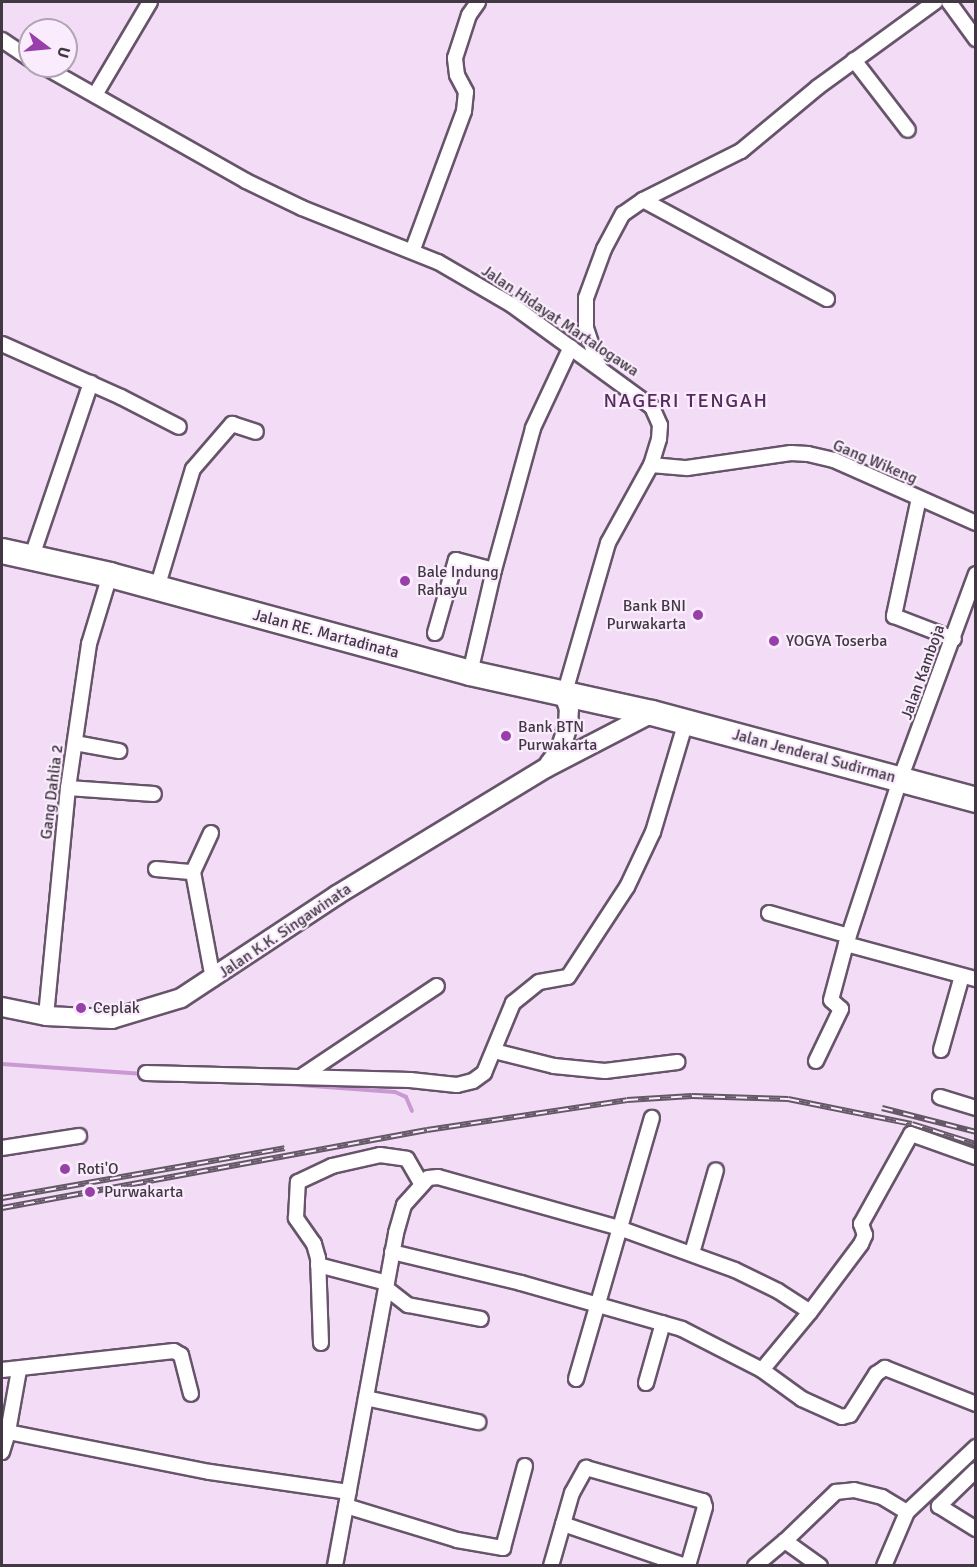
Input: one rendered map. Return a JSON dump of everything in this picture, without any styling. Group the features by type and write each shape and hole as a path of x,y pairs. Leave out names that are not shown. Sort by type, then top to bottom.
{"highway":[{"name":"Jalan RE. Martadinata","path":"2,551 110,575 470,673 652,713"},
{"name":"Jalan Jenderal Sudirman","path":"652,713 975,800"}],"street":[{"path":"95,95 150,2"},
{"path":"413,249 464,111 466,92 457,75 455,58 469,15 478,2"},
{"path":"600,367 586,328 586,298 604,249 623,214 643,200 741,151 854,60 935,2"},
{"path":"949,2 975,39"},
{"path":"2,40 18,50"},
{"path":"854,60 908,130"},
{"name":"Jalan Hidayat Martalogawa","path":"65,78 246,182 302,208 413,249 512,305 645,400 656,415 660,432 651,465 608,543 564,695"},
{"path":"643,200 827,299"},
{"path":"2,344 90,383 179,427"},
{"path":"470,673 494,570 533,428 571,347"},
{"path":"31,559 90,383"},
{"path":"157,588 193,469 232,424 256,432"},
{"name":"Gang Wikeng","path":"651,465 687,468 791,453 808,454 834,460 975,523"},
{"path":"919,498 894,616 954,639"},
{"path":"435,633 456,560 494,570"},
{"name":"Jalan Kamboja","path":"816,1061 841,1009 831,1000 848,940 900,780 954,639 975,574"},
{"name":"Gang Dahlia 2","path":"46,1016 68,788 89,644 110,575"},
{"name":"Jalan K.K. Singawinata","path":"546,768 560,750 568,726 569,709 564,695"},
{"name":"Jalan K.K. Singawinata","path":"2,1008 46,1016 112,1019 132,1015 181,998 337,895 546,768 652,713"},
{"path":"146,1073 302,1076 464,1084 484,1073 513,1003 539,982 568,977 627,887 653,832 686,721"},
{"path":"75,743 118,751"},
{"path":"68,788 154,794"},
{"path":"211,833 193,872 213,979"},
{"path":"156,869 193,872"},
{"path":"769,913 969,977 940,1050"},
{"path":"302,1076 437,986"},
{"path":"494,1050 554,1066 605,1071 677,1062"},
{"path":"940,1097 975,1108"},
{"path":"576,1379 652,1118"},
{"path":"762,1370 861,1244 865,1235 861,1224 911,1134 975,1157"},
{"path":"2,1148 79,1136"},
{"path":"321,1343 318,1265 314,1244 296,1218 298,1182 306,1176 380,1155 400,1155 414,1168 421,1183"},
{"path":"692,1253 716,1170"},
{"path":"334,1566 392,1252 404,1205 421,1183 438,1178 619,1228 735,1270 810,1311"},
{"path":"392,1252 663,1323 762,1370 802,1399 845,1418 885,1368 975,1404"},
{"path":"318,1265 385,1283 408,1305 481,1319"},
{"path":"646,1383 663,1323"},
{"path":"2,1370 19,1370 174,1351 181,1355 191,1394"},
{"path":"2,1452 8,1432 19,1370"},
{"path":"366,1398 478,1422"},
{"path":"8,1432 210,1472 348,1491"},
{"path":"884,1566 907,1512 975,1447"},
{"path":"346,1506 457,1540 503,1548 525,1466"},
{"path":"551,1566 563,1524 572,1493 586,1468 703,1501 705,1507 687,1566 563,1524"},
{"path":"975,1470 939,1506 975,1529"},
{"path":"755,1566 836,1492 854,1490 882,1497 907,1512"},
{"path":"785,1541 820,1566"}],"waterway":[{"path":"2,1064 144,1074"},
{"path":"272,1083 395,1092 406,1097 412,1111"},
{"path":"404,1197 414,1183"},
{"path":"342,1487 348,1456"},
{"path":"327,1566 341,1494"}],"railway":[{"path":"2,1208 427,1130 627,1100 692,1096 788,1099 912,1124 976,1144"},
{"path":"882,1108 976,1132"},
{"path":"2,1198 285,1148"}],"place":[{"name":"Bale Indung Rahayu","path":"405,581"},
{"name":"Bank BNI Purwakarta","path":"698,615"},
{"name":"YOGYA Toserba","path":"774,641"},
{"name":"Bank BTN Purwakarta","path":"506,736"},
{"name":"Ceplak","path":"81,1008"},
{"name":"Roti'O","path":"65,1169"},
{"name":"Purwakarta","path":"90,1192"}],"district":[{"name":"NAGERI TENGAH","path":"686,400"}]}
